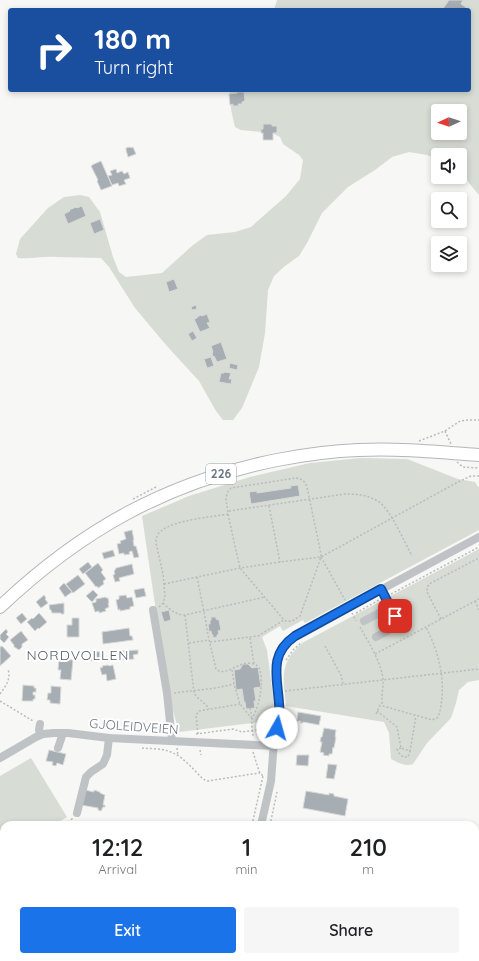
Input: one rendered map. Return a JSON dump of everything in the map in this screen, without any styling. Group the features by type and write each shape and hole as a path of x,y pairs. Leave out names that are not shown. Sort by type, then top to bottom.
{"highway":[{"name":"226","path":"0,607 35,576 69,549 96,531 124,514 156,498 184,486 209,478 267,462 340,451 394,450 479,455"}],"street":[{"path":"262,821 274,774 274,746 280,714 276,680 277,663 284,645 295,636 479,537"},
{"path":"376,637 400,624 381,589"},
{"path":"364,621 390,607"},
{"path":"153,610 172,741"},
{"name":"GJOLEIDVEIEN","path":"0,758 36,737 48,733 63,733 109,738 274,746"},
{"path":"58,748 63,733"},
{"path":"77,813 86,777 103,764 107,755 109,738"}],"path":[{"path":"445,431 452,447"},
{"path":"456,461 463,467 479,468"},
{"path":"164,584 240,568 321,557 466,478 471,476 479,476"},
{"path":"321,557 300,616 292,621 284,620 240,568 226,500 229,490 235,487 296,478 300,478 304,481 306,484 321,557 347,603"},
{"path":"228,512 345,494 359,495 379,502 387,510 412,556"},
{"path":"268,506 280,562"},
{"path":"153,610 158,608 163,603 165,596 163,574 156,543 157,536 160,531 188,521 229,514"},
{"path":"401,748 397,727 377,713 383,692 383,680 380,667 375,654 353,614 479,547"},
{"path":"442,619 427,592 428,586 479,558"},
{"path":"197,577 209,641 216,668 220,671 232,670 240,664 249,663 258,666 262,686 252,719"},
{"path":"163,603 176,613 185,614 265,597"},
{"path":"375,654 479,599"},
{"path":"475,601 479,610"},
{"path":"185,614 193,690 196,697 209,709"},
{"path":"188,643 260,635 284,620"},
{"path":"381,703 384,707 416,716 432,720 438,718 442,699 440,664 437,651 426,627"},
{"path":"250,637 254,664"},
{"path":"286,660 293,650 306,639"},
{"path":"325,646 341,675 343,684"},
{"path":"0,694 8,681 8,669"},
{"path":"283,691 479,669"},
{"path":"232,670 234,684 240,704 252,719"},
{"path":"166,694 216,688 234,684"},
{"path":"0,701 39,727"},
{"path":"199,740 197,713 199,711 240,704"},
{"path":"250,708 253,730 252,742"},
{"path":"401,748 397,749 397,751 403,757 408,757 416,716"},
{"path":"191,734 233,729 242,732 273,728"},
{"path":"140,748 173,752 202,778 208,781 260,774"},
{"path":"252,748 260,774 263,776 253,821"},
{"path":"401,748 410,751"},
{"path":"70,821 77,813"}],"shaded area":[{"path":"277,0 479,0 479,195 467,180 467,148 431,148 431,156 409,152 392,157 348,187 322,213 299,256 274,276 268,290 265,333 259,367 242,408 233,420 223,420 216,411 199,381 135,308 109,267 101,258 18,258 16,254 20,239 48,208 64,197 80,195 89,197 100,212 119,272 126,277 162,273 193,245 207,235 235,232 251,227 286,196 300,179 303,160 299,155 283,144 280,137 272,133 241,130 235,127 230,104 230,92 471,92 471,8 275,8"},
{"path":"361,458 407,459 458,479 475,482 479,488 479,530 305,623 303,620 283,631 280,626 262,637 267,650 275,712 271,720 179,732 168,693 142,516 189,496 250,477 310,463"},
{"path":"479,549 479,680 468,682 459,690 451,718 427,743 413,764 404,765 391,759 389,733 384,722 286,706 284,671 290,656 304,642"},
{"path":"31,758 67,817 60,821 0,821 0,776"}],"building":[{"path":"449,0 463,0 461,4 466,7 465,8 443,8"},
{"path":"244,92 245,101 242,102 242,104 238,104 239,106 233,106 233,104 230,105 229,94"},
{"path":"263,124 272,124 272,126 277,126 277,133 273,133 273,140 263,140 263,133 261,133 261,129 263,129"},
{"path":"133,147 136,154 128,157 126,148"},
{"path":"101,161 112,186 101,190 91,166"},
{"path":"116,169 117,173 122,171 124,174 128,172 130,178 124,180 126,184 119,186 118,183 112,185 108,176 112,175 110,171"},
{"path":"82,206 86,216 68,224 64,214 70,211 69,210"},
{"path":"100,219 104,230 94,234 90,223"},
{"path":"174,279 178,289 169,292 166,282"},
{"path":"196,305 197,309 192,310 191,307"},
{"path":"207,314 210,322 207,323 210,328 200,332 194,319 201,315"},
{"path":"193,331 197,338 192,341 188,334"},
{"path":"221,342 227,359 217,362 214,356 213,357 211,346"},
{"path":"211,357 214,366 207,368 204,359"},
{"path":"230,363 238,365 237,370 229,368"},
{"path":"221,373 231,373 229,379 232,379 231,384 219,382"},
{"path":"298,485 300,496 251,504 249,492 257,491 257,493 291,488 290,486"},
{"path":"132,530 134,546 136,546 139,557 134,558 132,551 129,552 130,554 119,554 117,544 126,539 124,532"},
{"path":"113,550 115,556 104,559 102,553"},
{"path":"88,562 92,567 83,574 79,569"},
{"path":"98,563 103,570 101,572 106,579 103,581 104,584 98,588 85,573"},
{"path":"132,564 134,574 119,578 120,581 115,582 113,575 115,574 114,571 116,568"},
{"path":"78,575 85,584 73,593 66,584"},
{"path":"64,583 72,592 65,597 59,588"},
{"path":"144,588 146,596 136,598 134,590"},
{"path":"93,590 98,595 92,602 86,596"},
{"path":"44,595 48,603 41,608 36,602"},
{"path":"126,595 127,598 132,597 134,606 130,607 130,609 120,611 120,609 118,610 116,600 119,599 119,596"},
{"path":"108,598 109,607 105,609 106,611 99,613 99,611 95,612 92,603 96,602 96,599"},
{"path":"64,603 64,614 52,613 50,610 49,605"},
{"path":"169,610 171,620 164,622 161,612"},
{"path":"22,613 27,619 21,624 16,618"},
{"path":"39,613 47,622 35,631 27,622"},
{"path":"211,617 216,617 216,619 219,620 221,630 218,631 219,634 217,637 213,638 211,631 209,632 208,624 210,624"},
{"path":"72,618 79,618 79,637 67,637 67,625 72,625"},
{"path":"129,628 130,636 132,636 133,640 103,644 102,632"},
{"path":"6,629 8,632 6,634 9,637 4,643 0,639 0,635"},
{"path":"21,631 28,640 22,644 22,647 19,650 14,647 10,640"},
{"path":"2,646 11,656 0,666 0,647"},
{"path":"138,650 138,654 133,655 134,659 123,660 122,651"},
{"path":"91,651 100,652 99,661 91,661"},
{"path":"121,651 122,657 115,658 114,652"},
{"path":"59,659 73,660 71,680 60,679 61,670 58,670"},
{"path":"243,664 248,664 252,668 258,667 261,687 254,688 256,701 254,701 255,708 246,709 242,689 236,690 234,670 240,669"},
{"path":"113,665 116,679 107,681 106,674 102,675 100,668"},
{"path":"23,685 34,686 34,688 36,688 36,692 33,692 35,699 33,699 33,701 22,701"},
{"path":"51,686 61,687 60,704 50,703 50,700 47,700 48,693 51,693"},
{"path":"298,712 321,716 319,725 303,722 300,723 301,721 297,721"},
{"path":"324,728 336,730 334,748 333,747 332,754 329,754 329,756 323,755 324,753 320,752 322,742 320,742"},
{"path":"49,750 66,754 63,765 57,763 56,766 52,765 53,762 46,761"},
{"path":"297,755 309,755 308,766 296,765"},
{"path":"328,764 337,765 334,779 326,778"},
{"path":"85,790 94,792 94,790 105,795 103,805 105,805 105,807 103,807 101,811 98,810 98,808 81,805"},
{"path":"306,791 329,795 329,793 334,794 334,796 348,799 345,816 303,808"}],"district":[{"name":"NORDVOLLEN","path":"78,655"}],"route":[{"path":"277,728 280,708 276,669 280,652 288,641 381,589 395,616"}]}
